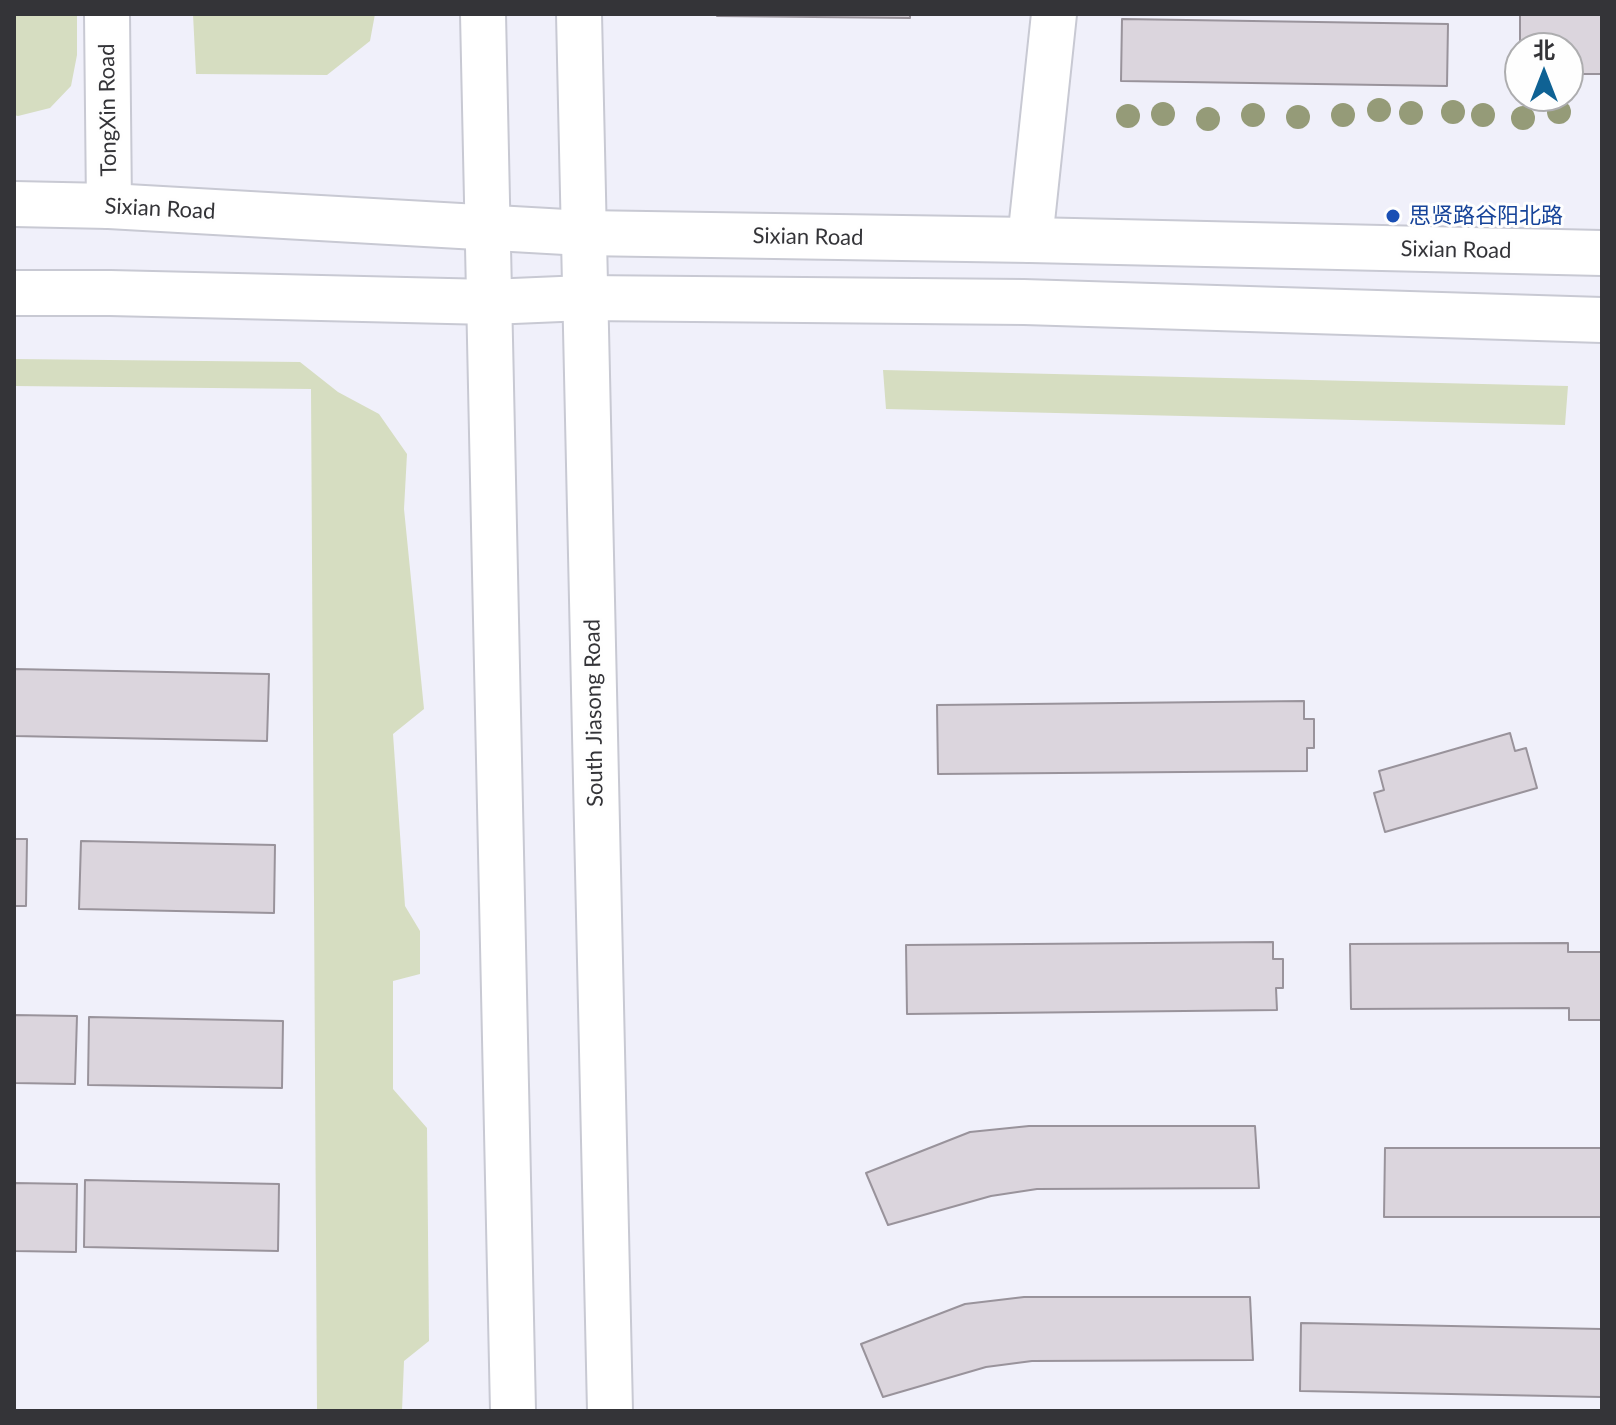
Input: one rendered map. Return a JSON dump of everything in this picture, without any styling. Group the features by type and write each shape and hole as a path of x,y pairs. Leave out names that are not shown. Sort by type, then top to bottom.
{"main road":[{"name":"TongXin Road","path":"107,14 109,206"},
{"path":"483,14 513,1411"},
{"name":"South Jiasong Road","path":"579,14 610,1411"},
{"path":"1030,240 1054,14"},
{"name":"Sixian Road","path":"14,204 109,206 583,233 1602,253"},
{"path":"14,293 490,302 584,298 1024,302 1602,320"}],"green space":[{"path":"14,14 77,14 77,55 71,86 50,108 18,116 14,115"},
{"path":"193,14 375,14 370,41 327,75 196,74"},
{"path":"14,359 300,362 338,392 379,414 407,454 404,509 424,709 393,734 405,906 420,931 420,974 393,981 393,1089 427,1128 429,1341 404,1361 402,1411 317,1411 311,389 14,386"},
{"path":"883,370 1568,386 1565,425 886,409"}],"building":[{"path":"910,14 910,18 717,16"},
{"path":"1520,14 1602,14 1602,74 1584,74 1584,32 1520,32"},
{"path":"1122,19 1448,24 1447,86 1121,81"},
{"path":"14,669 269,674 267,741 14,736"},
{"path":"1304,701 1304,719 1314,719 1314,748 1307,748 1307,771 938,774 937,705"},
{"path":"1510,733 1515,751 1526,748 1537,788 1385,832 1374,793 1384,790 1379,771"},
{"path":"14,839 27,839 26,906 14,906"},
{"path":"81,841 275,845 274,913 79,909"},
{"path":"1273,942 1273,959 1283,959 1283,988 1276,988 1277,1010 907,1014 906,945"},
{"path":"1568,943 1568,952 1602,952 1602,1020 1569,1020 1569,1008 1351,1009 1350,944"},
{"path":"14,1015 77,1016 75,1084 14,1083"},
{"path":"89,1017 283,1021 282,1088 88,1085"},
{"path":"1029,1126 1255,1126 1259,1188 1037,1189 991,1196 888,1225 866,1173 970,1132"},
{"path":"1385,1148 1602,1148 1602,1217 1384,1217"},
{"path":"85,1180 279,1184 278,1251 84,1247"},
{"path":"14,1183 77,1184 76,1252 14,1251"},
{"path":"1024,1297 1250,1297 1253,1360 1032,1361 986,1367 883,1397 861,1344 965,1304"},
{"path":"1301,1323 1602,1329 1602,1397 1300,1391"}],"place":[{"name":"思贤路谷阳北路","path":"1393,216"}]}
